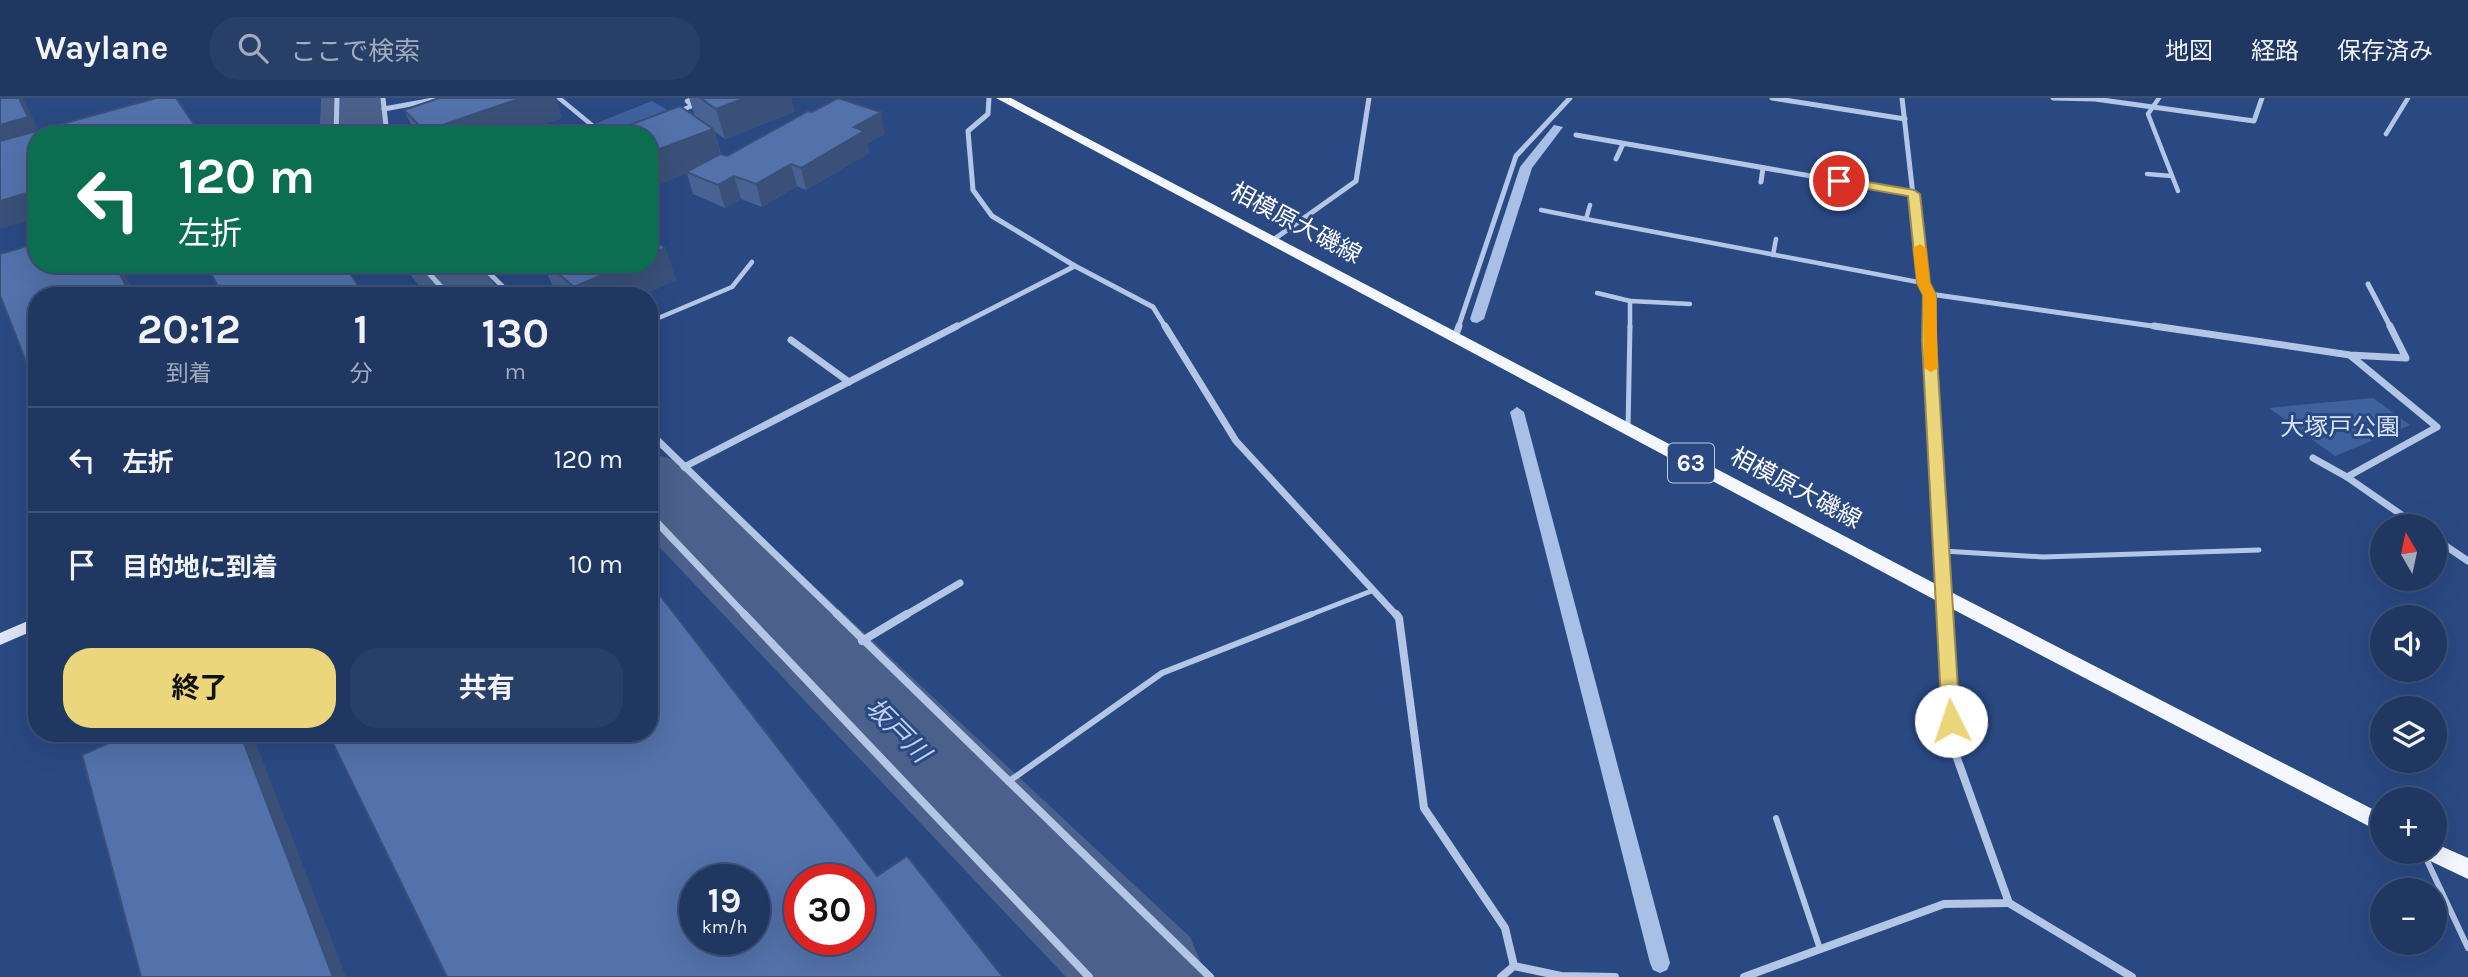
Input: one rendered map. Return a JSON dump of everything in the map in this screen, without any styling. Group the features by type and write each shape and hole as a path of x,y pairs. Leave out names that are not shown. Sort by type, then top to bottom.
{"main road":[{"name":"相模原大磯線","path":"1002,98 1943,596 2370,818"},
{"path":"2447,858 2468,869"}],"street":[{"path":"336,126 337,98"},
{"path":"383,98 386,126"},
{"path":"384,109 444,98"},
{"path":"989,98 988,114 968,131 973,191 992,216 1075,266 1153,307 1236,441 1399,618 1423,808 1505,928 1514,966"},
{"path":"1273,240 1356,181 1369,98"},
{"path":"1455,338 1516,156 1570,98"},
{"path":"1772,98 1905,119"},
{"path":"1902,98 1923,283 1930,295 1929,340 1953,747 2009,903"},
{"path":"2053,98 2095,99 2254,121 2262,98"},
{"path":"1576,135 1914,194"},
{"path":"1616,159 1623,144"},
{"path":"1761,182 1763,168"},
{"path":"684,467 1075,266"},
{"path":"429,273 441,287"},
{"path":"489,273 503,287"},
{"path":"1930,295 2350,355 2406,358 2368,284"},
{"path":"791,340 849,382"},
{"path":"2347,477 2437,427 2350,355"},
{"path":"658,441 1210,977"},
{"path":"2313,458 2347,477 2400,514"},
{"path":"658,523 1089,977"},
{"path":"2447,547 2468,561"},
{"path":"862,641 960,583"},
{"path":"0,639 28,628"},
{"path":"1744,977 1944,904 2009,903 2132,977"},
{"path":"1501,977 1514,966"},
{"path":"1514,966 1561,976 1615,977"}],"lane":[{"path":"559,98 593,126"},
{"path":"679,111 692,106 681,98"},
{"path":"687,101 695,98"},
{"path":"2159,98 2148,114 2178,191"},
{"path":"2386,134 2409,98"},
{"path":"2147,174 2172,176"},
{"path":"1586,219 1590,205"},
{"path":"1541,210 1923,283"},
{"path":"1773,255 1776,239"},
{"path":"658,318 732,287 752,262"},
{"path":"1597,293 1630,301 1690,304"},
{"path":"1628,429 1630,301"},
{"path":"1943,551 2043,556 2259,550"},
{"path":"1009,782 1161,673 1374,590"},
{"path":"1776,818 1820,949"},
{"path":"2429,864 2468,948"}],"green space":[{"path":"322,98 349,98 349,126 320,126"},
{"path":"652,101 686,121 658,130 658,126 592,125"},
{"path":"417,273 447,273 460,287 431,287"},
{"name":"大塚戸公園","path":"2373,398 2410,425 2335,456 2269,408"},
{"path":"658,489 1036,875 1128,977 1097,977 658,522"}],"building":[{"path":"0,98 19,98 28,117 0,125"},
{"path":"156,98 176,98 195,126 54,126"},
{"path":"439,98 521,98 440,126 420,126 404,110"},
{"path":"700,98 745,98 716,109"},
{"path":"838,98 881,112 854,127 864,131 801,168 791,164 756,184 734,176 718,185 686,172 720,154 727,156 808,111 812,112"},
{"path":"680,106 713,129 658,150 658,126 627,126"},
{"path":"28,133 28,193 0,201 0,141"},
{"path":"28,246 28,273 120,273 126,287 28,287 28,367 0,295 0,254"},
{"path":"211,273 350,273 359,287 218,287"},
{"path":"558,273 606,273 574,287"},
{"path":"658,593 868,864 784,864 784,955 875,955 875,873 877,876 907,856 1003,977 447,977 332,742 658,742"},
{"path":"111,742 243,742 333,977 141,977 82,755"}],"waterway":[{"name":"坂戸川","path":"352,98 352,126"},
{"path":"1477,319 1526,167 1558,127"},
{"name":"坂戸川","path":"446,273 459,287"},
{"path":"1517,412 1660,963"},
{"name":"坂戸川","path":"658,491 1147,977"}],"slow traffic":[{"path":"1920,248 1923,283 1930,295 1931,368"}],"route":[{"path":"1839,181 1914,194 1923,283 1930,295 1929,340 1951,721"}]}
